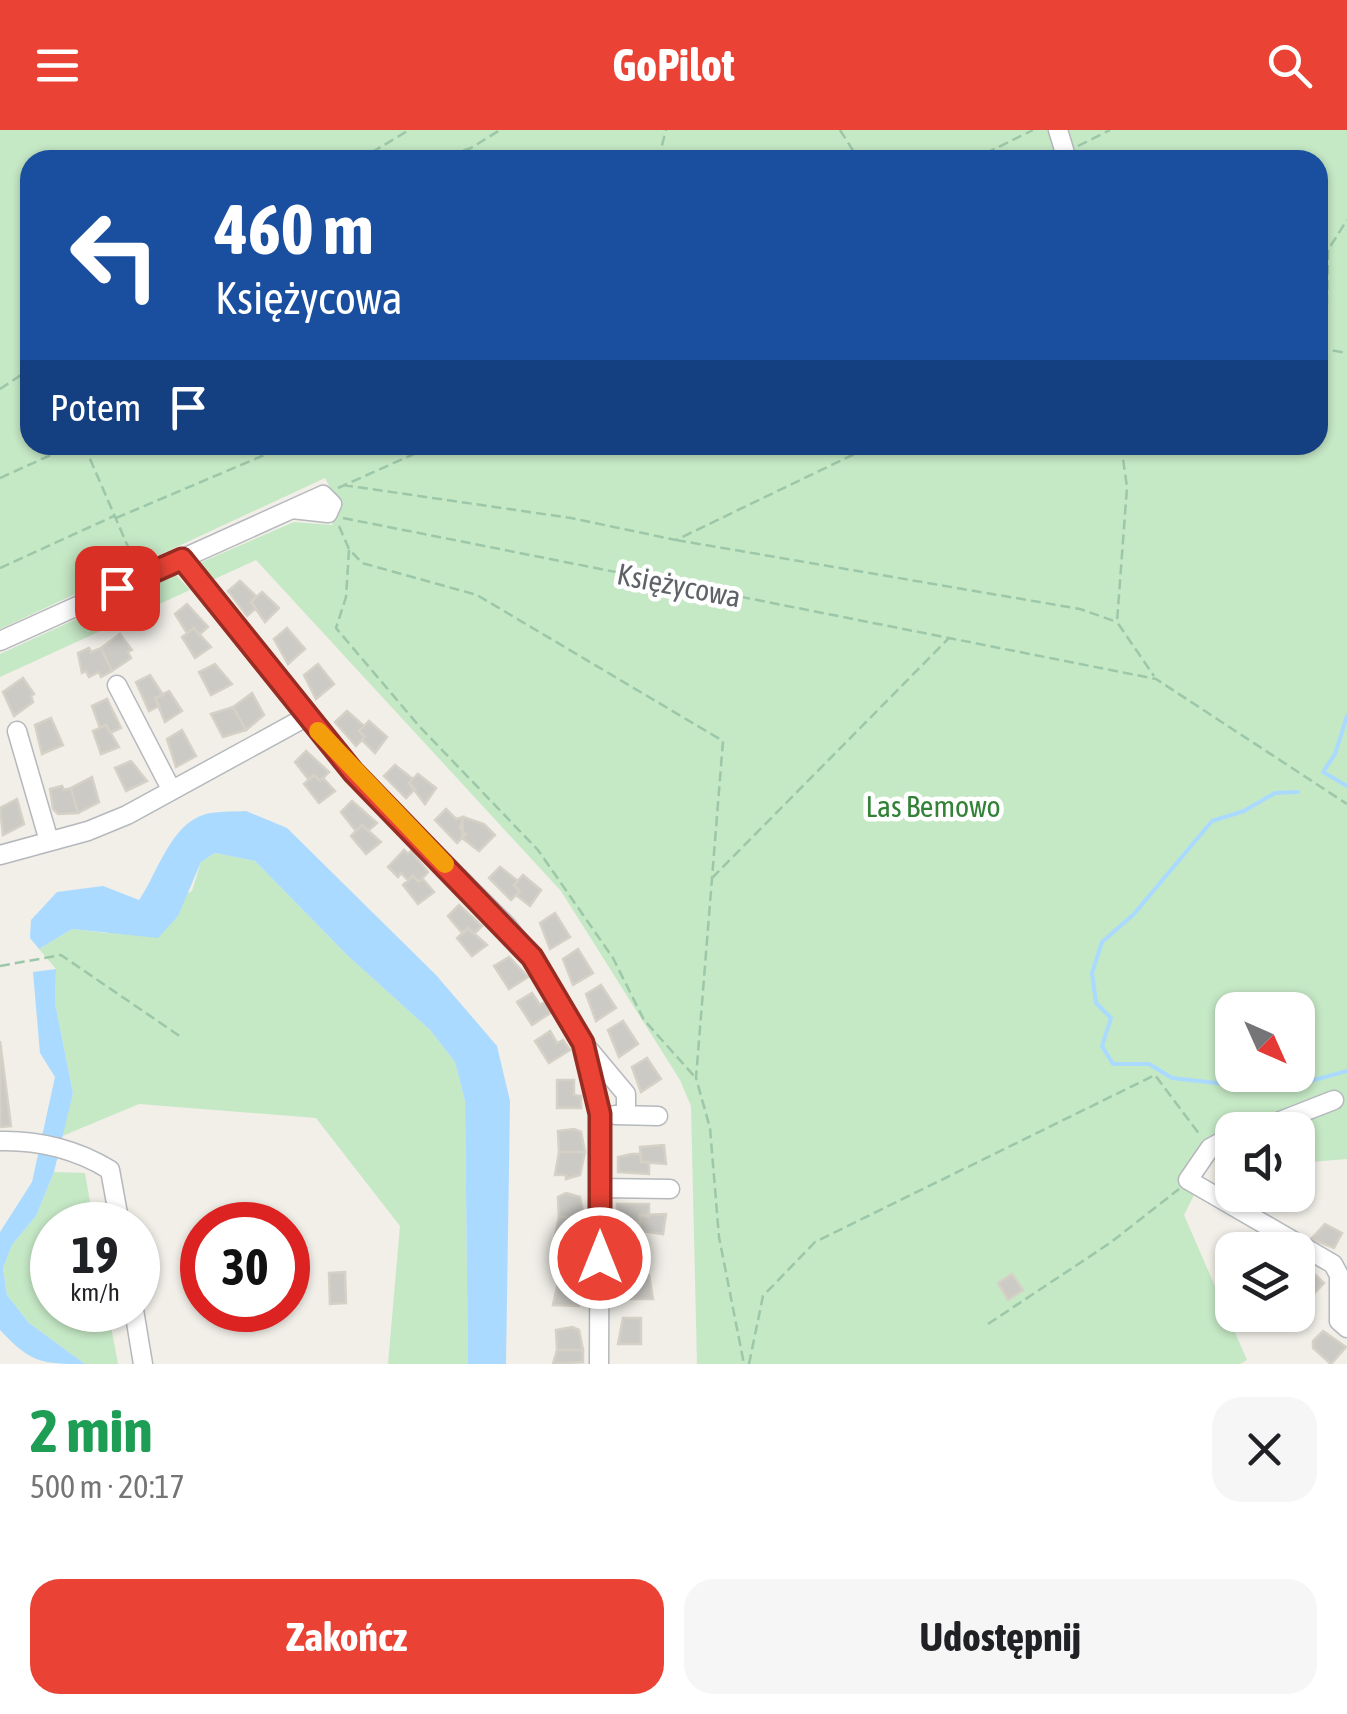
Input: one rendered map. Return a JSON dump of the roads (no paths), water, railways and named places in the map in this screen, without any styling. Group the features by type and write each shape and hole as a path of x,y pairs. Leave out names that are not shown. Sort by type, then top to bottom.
{"street":[{"path":"0,641 292,510 330,508"},
{"path":"182,559 353,772 507,926 532,957 583,1043 626,1094 626,1114"},
{"path":"117,685 172,789"},
{"path":"0,855 126,815 306,718"},
{"path":"17,731 49,841"},
{"path":"583,1043 600,1114 599,1364"},
{"path":"1303,1112 1334,1100"},
{"path":"600,1114 658,1116"},
{"path":"0,1141 24,1140 88,1156 110,1170 116,1202"},
{"path":"1215,1145 1188,1180 1215,1196"},
{"path":"600,1188 670,1189"},
{"path":"1243,1212 1333,1264 1339,1275 1339,1321 1347,1328"},
{"path":"138,1332 143,1364"}],"water":[{"path":"246,811 287,828 436,975 497,1046 510,1101 506,1364 468,1364 465,1101 455,1062 430,1030 347,955 255,861 215,853 201,862 178,916 158,938 72,929 39,949 30,938 31,920 57,892 103,886 139,900 183,828 206,814"},
{"path":"56,969 55,1003 73,1093 54,1172 42,1202 30,1202 30,1223 12,1245 3,1268 7,1295 30,1324 30,1332 41,1332 85,1364 38,1359 0,1330 0,1232 32,1182 55,1077 40,1053 33,972"}],"waterway":[{"path":"1347,716 1335,754 1323,772 1347,786"},
{"path":"1298,792 1275,793 1244,811 1212,821 1134,914 1102,942 1092,973 1096,1003 1111,1018 1102,1046 1113,1064 1149,1064 1172,1078 1278,1090 1347,1071"}],"park label":[{"name":"Las Bemowo","path":"933,806"}]}
